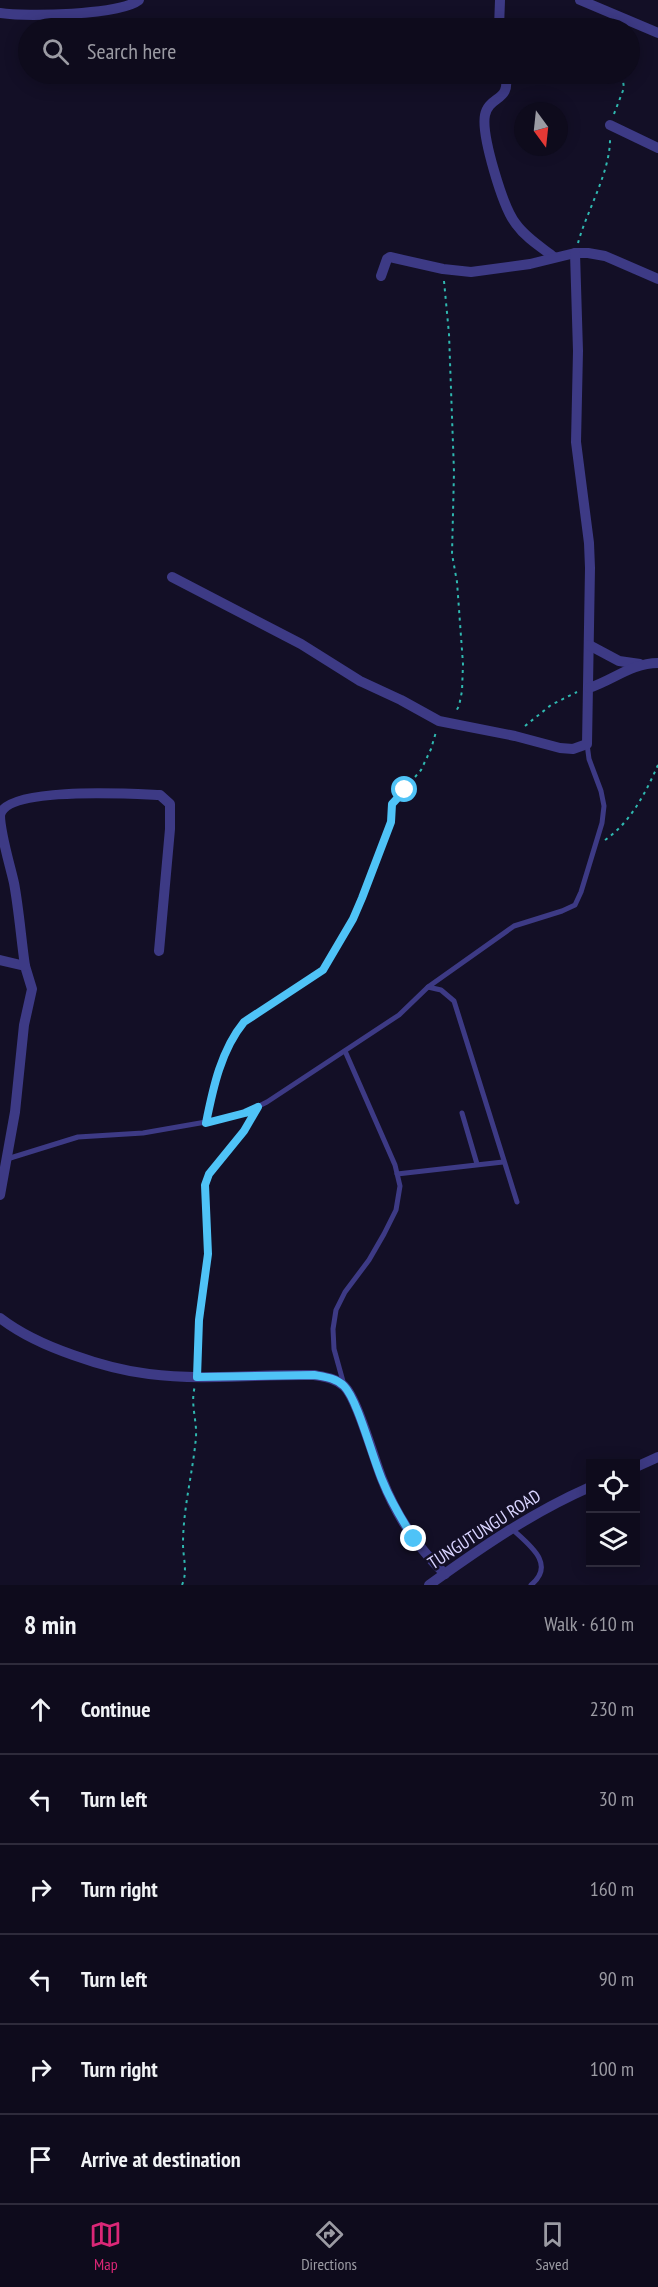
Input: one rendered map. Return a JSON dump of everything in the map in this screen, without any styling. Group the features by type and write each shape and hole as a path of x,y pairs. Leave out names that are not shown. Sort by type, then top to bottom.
{"street":[{"path":"0,13 114,10 139,0"},
{"path":"499,18 500,0"},
{"path":"580,0 623,18"},
{"path":"640,25 658,33"},
{"path":"508,84 505,93 488,108 484,115 489,159 514,222 528,237 555,257"},
{"path":"610,125 658,148"},
{"path":"172,577 301,644 360,681 439,721 515,736 560,748 573,749 587,744 589,543 576,442 578,351 575,253"},
{"path":"381,276 387,259 390,258 443,269 471,272 530,264 575,253 605,256 658,279"},
{"path":"589,645 619,661 640,664 658,663"},
{"path":"589,688 614,679 640,664"},
{"path":"0,1195 15,1112 24,1025 32,989 25,966 14,885 1,834 0,815 6,806 44,796 73,794 160,795 170,804 170,829 159,951"},
{"path":"0,960 25,966"},
{"path":"0,1318 18,1332 56,1349 104,1366 149,1374 197,1377 314,1375 332,1378 345,1386 353,1400 382,1480 398,1513 414,1539 445,1574"},
{"path":"640,1465 658,1457"},
{"name":"TUNGUTUNGU ROAD","path":"429,1585 511,1528 553,1504 586,1489"}],"lane":[{"path":"7,1159 78,1137 143,1133 206,1123 245,1113 258,1107 399,1015 428,987 514,926 574,905 581,892 602,823 604,806 589,759 587,744"},
{"path":"428,987 441,990 454,1001 517,1202"},
{"path":"345,1051 371,1107 400,1186 396,1210 369,1260 345,1292 336,1310 333,1329 334,1349 345,1386"},
{"path":"462,1113 477,1164"},
{"path":"397,1174 503,1162"},
{"path":"511,1528 538,1555 542,1565 540,1573 531,1585"}],"path":[{"path":"575,253 585,218 597,192 604,168 610,143 610,125 623,84"},
{"path":"206,1123 212,1091 235,1034 244,1022 323,970 331,959 362,898 391,822 392,804 422,770 439,721 456,713 459,706 463,664 457,582 452,554 454,472 449,334 443,269"},
{"path":"515,736 551,705 573,693 589,688"},
{"path":"594,846 623,825 645,793 658,765"},
{"path":"182,1585 186,1575 184,1526 196,1437 192,1399 197,1377 199,1320 208,1254 205,1185 209,1174 244,1131 258,1107"}],"route":[{"path":"405,790 392,804 391,822 362,898 331,959 323,970 244,1022 235,1034 224,1057 212,1091 206,1123 245,1113 258,1107 244,1131 209,1174 205,1185 208,1254 206,1284 199,1320 197,1377 314,1375 332,1378 345,1386 353,1400 382,1480 414,1539"}]}
